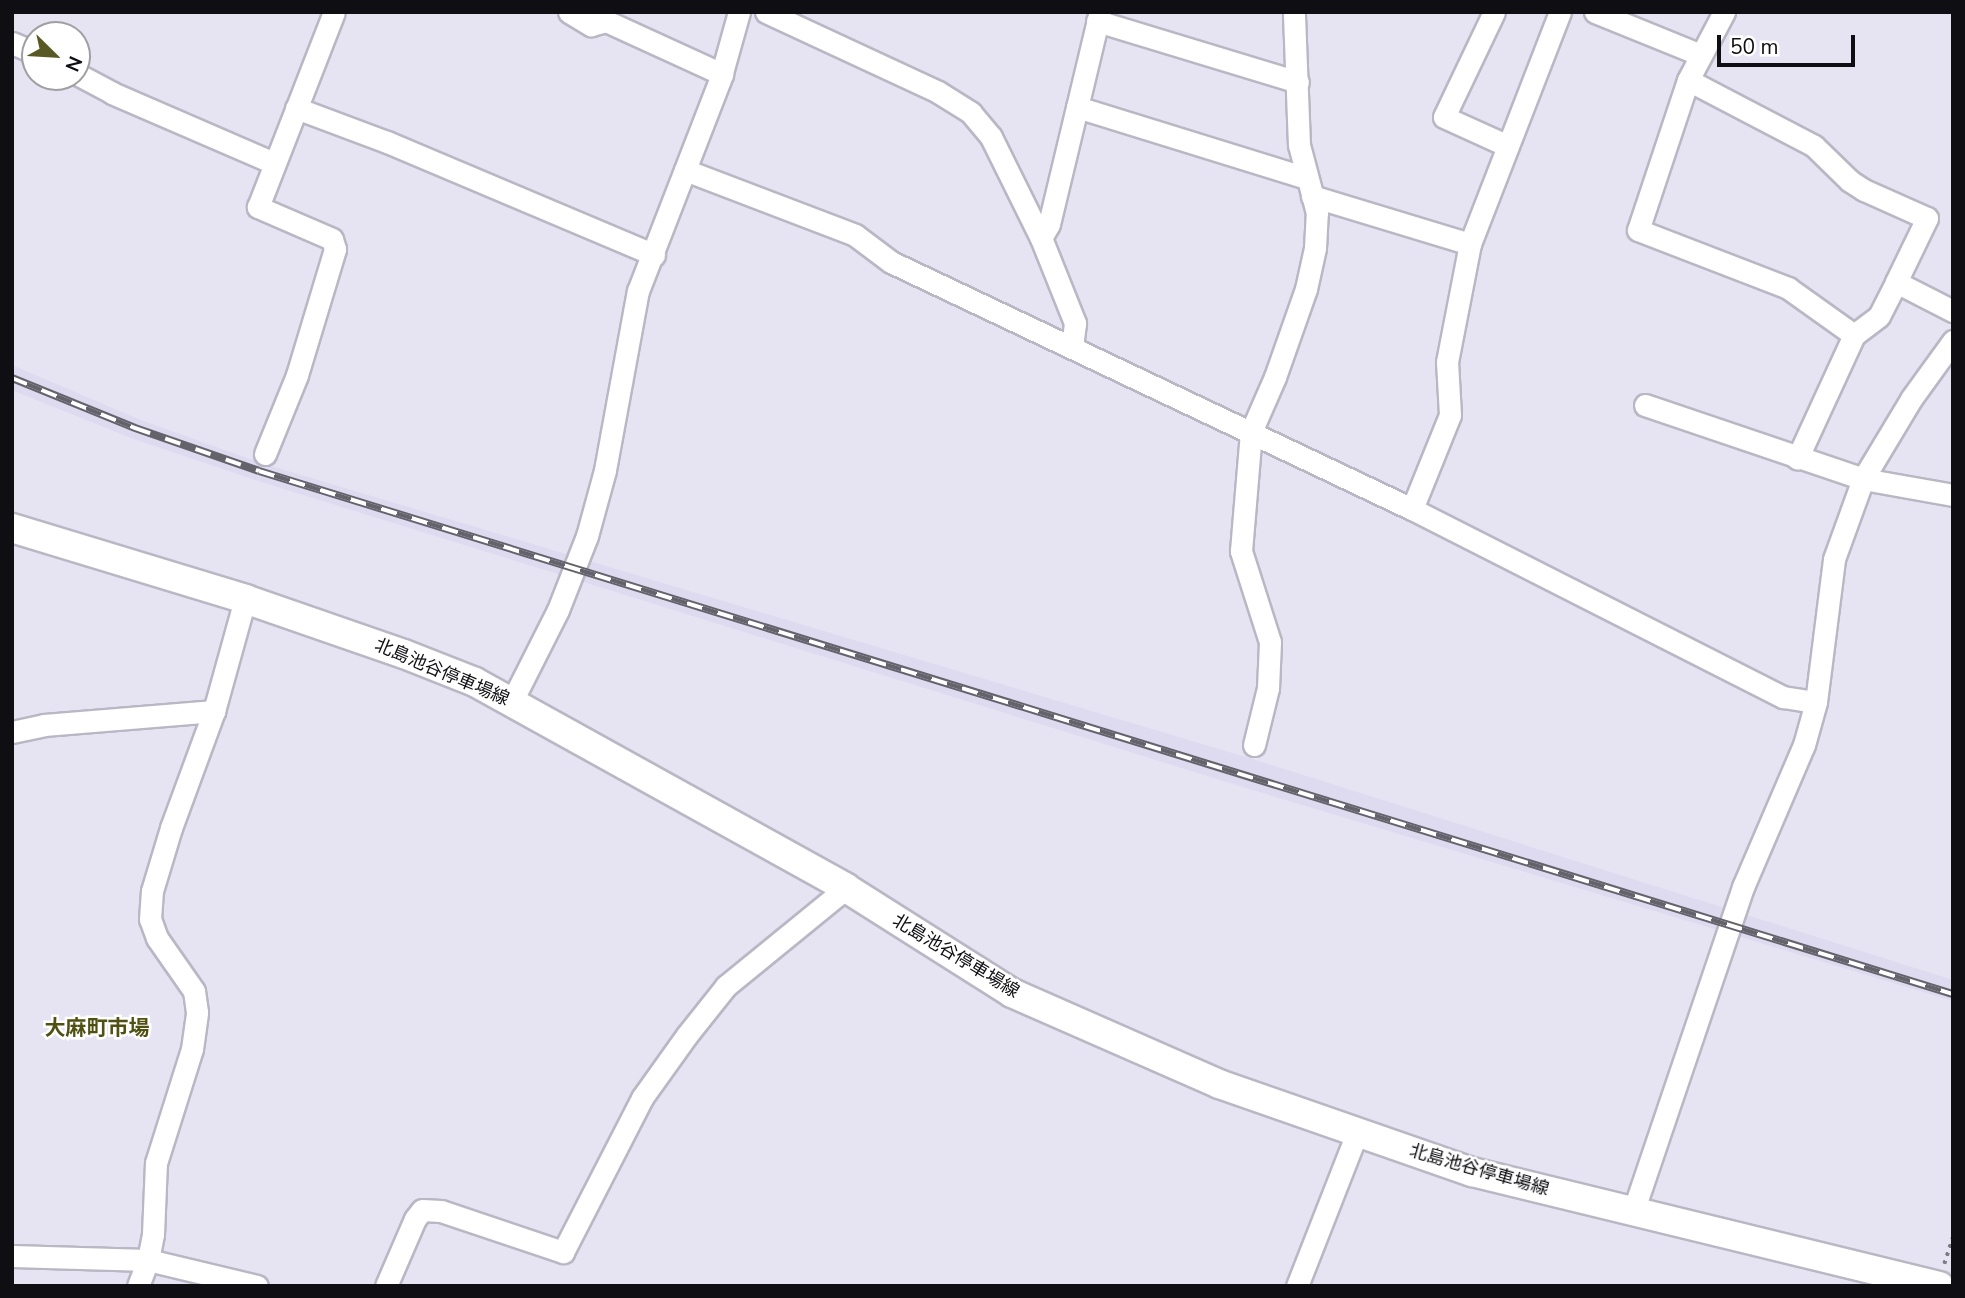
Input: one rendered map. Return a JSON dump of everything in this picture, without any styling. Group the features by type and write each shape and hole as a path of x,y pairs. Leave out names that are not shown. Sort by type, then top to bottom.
{"main road":[{"name":"北島池谷停車場線","path":"12,528 245,599 404,654 512,701 846,888 1012,993 1219,1084 1472,1172 1938,1286"}],"street":[{"path":"569,12 591,25 606,21 722,74"},
{"path":"766,12 938,92 971,113 991,137 1041,238 1075,323 1072,348"},
{"path":"1254,745 1268,688 1270,642 1241,551 1251,432 1275,377 1306,289 1315,248 1317,213 1299,145 1294,12"},
{"path":"1494,12 1444,117 1508,146"},
{"path":"1412,509 1450,415 1447,362 1470,244 1560,12"},
{"path":"1595,12 1701,55"},
{"path":"1724,12 1688,80 1638,229 1788,288 1854,335"},
{"path":"265,454 297,375 335,249 332,239 258,207 332,13"},
{"path":"512,701 558,610 587,536 605,470 638,291 722,74 736,14"},
{"path":"1041,238 1049,224 1098,17 1298,82"},
{"path":"1688,80 1814,146 1850,181 1864,190 1927,218 1878,316 1854,335 1797,459"},
{"path":"91,82 274,163"},
{"path":"1077,107 1470,244"},
{"path":"296,108 387,142 654,255"},
{"path":"685,170 855,235 891,261 1412,509 1783,697 1816,702"},
{"path":"1896,282 1953,311"},
{"path":"1633,1212 1743,887 1804,745 1816,702 1834,559 1863,479 1911,399 1953,341"},
{"path":"1645,405 1797,459 1863,479 1953,495"},
{"path":"138,1286 148,1260 156,1163 192,1049 197,1012 194,991 157,938 150,919 152,891 171,828 214,711 245,599"},
{"path":"12,732 44,725 214,711"},
{"path":"386,1286 415,1219 422,1210 441,1211 563,1252 642,1098 687,1035 726,986 846,888"},
{"path":"1297,1286 1357,1133"},
{"path":"12,1256 148,1260 257,1286"}],"path":[{"path":"1938,1286 1953,1236"}],"shaded area":[{"path":"12,365 138,419 261,463 1249,758 1953,980 1953,1001 1243,787 255,480 131,438 12,390"}],"railway":[{"path":"12,378 135,428 259,471 1953,994"}],"district":[{"name":"大麻町市場","path":"97,1028"}]}
